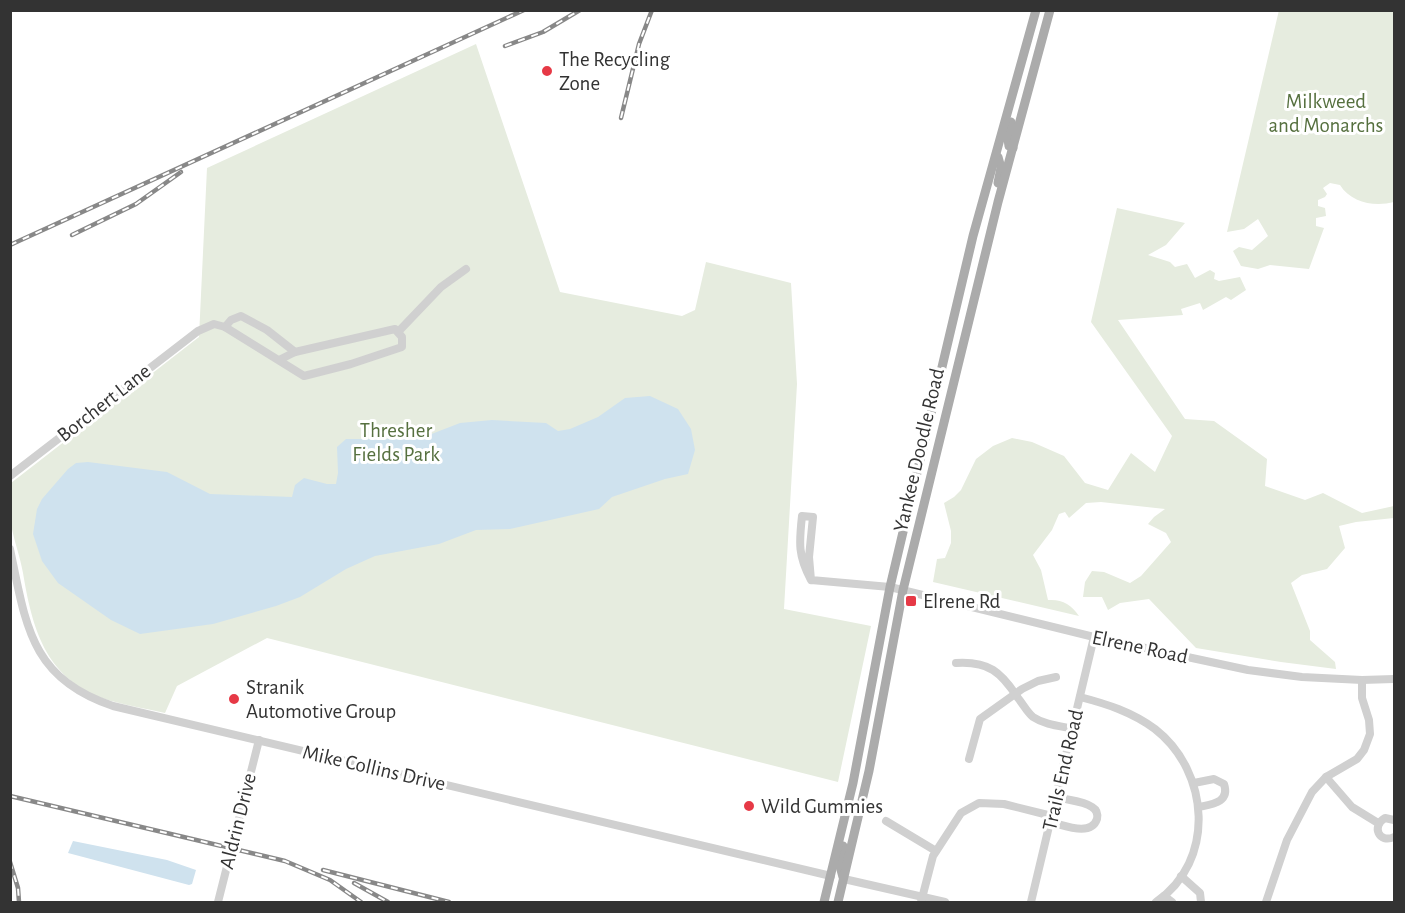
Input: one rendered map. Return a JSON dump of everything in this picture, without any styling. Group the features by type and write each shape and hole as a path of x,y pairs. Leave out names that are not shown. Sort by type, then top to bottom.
{"main road":[{"name":"Yankee Doodle Road","path":"824,903 853,783 890,587 973,236 1036,10"},
{"name":"Yankee Doodle Road","path":"838,903 869,771 903,590 979,278 1050,10"},
{"path":"1014,148 1009,146 1008,139 1035,29 1033,24"},
{"path":"979,278 975,274 1000,171 1000,160 996,156"},
{"path":"844,879 840,866 853,783"},
{"path":"831,876 834,893 832,903"}],"street":[{"path":"398,332 441,287 466,269"},
{"path":"279,360 295,352 395,329 402,337 402,347 351,364 304,375 279,360 225,327 231,320 241,316 267,330 295,352"},
{"name":"Borchert Lane","path":"10,476 198,331 214,324 225,327"},
{"path":"802,516 813,517 809,556 811,580 801,563 802,516"},
{"name":"Mike Collins Drive","path":"10,549 25,619 35,644 59,677 92,699 113,706 831,876"},
{"name":"Elrene Road","path":"811,580 890,587 1094,637 1248,670 1302,677 1395,679"},
{"name":"Trails End Road","path":"1031,903 1094,637"},
{"path":"956,663 969,662 987,666 1000,674 1031,716 1044,723 1074,729"},
{"path":"969,759 980,719 1015,693 1038,681 1056,677"},
{"path":"1266,903 1287,840 1312,792 1326,777 1357,759 1364,750 1370,734 1369,720 1362,698 1362,680"},
{"path":"1080,696 1122,709 1155,729 1183,761 1194,783 1200,818 1197,842 1189,865 1156,903"},
{"name":"Aldrin Drive","path":"218,903 259,740"},
{"path":"1326,777 1352,807 1378,823"},
{"path":"1194,783 1214,779 1224,784 1226,790 1225,797 1220,801 1199,807"},
{"path":"922,900 936,851 961,813 979,803 1004,804 1083,829 1090,828 1096,822 1098,814 1095,808 1056,797"},
{"path":"1395,820 1385,818 1378,823 1377,831 1382,838 1395,837"},
{"path":"886,821 936,851"},
{"path":"1181,876 1200,893 1201,903"},
{"path":"844,879 922,900 945,903"},
{"path":"1164,896 1172,903"}],"green space":[{"name":"Milkweed and Monarchs","path":"1279,10 1394,11 1394,202 1371,204 1350,196 1340,185 1330,183 1323,188 1327,194 1318,200 1318,206 1325,208 1326,216 1316,218 1316,226 1324,228 1309,269 1270,265 1258,269 1241,266 1233,251 1239,247 1252,250 1268,236 1258,219 1244,229 1227,232"},
{"name":"Thresher Fields Park","path":"476,44 560,292 682,316 695,310 706,262 791,283 797,384 784,609 871,626 838,782 267,638 177,686 165,713 125,705 83,689 67,677 44,648 31,612 12,530 11,483 199,337 207,168"},
{"path":"1117,208 1185,223 1166,245 1148,255 1170,262 1175,267 1187,264 1195,278 1210,270 1215,273 1214,279 1219,281 1240,277 1246,290 1231,300 1226,297 1203,310 1200,303 1181,309 1183,315 1118,320 1185,419 1214,421 1267,459 1265,486 1305,500 1323,493 1362,513 1394,506 1394,518 1339,526 1345,548 1327,569 1302,575 1291,583 1310,631 1310,640 1335,662 1336,669 1196,648 1149,599 1120,603 1108,610 1102,597 1083,597 1085,582 1092,571 1104,572 1130,583 1141,576 1171,542 1166,533 1148,524 1165,509 1101,502 1086,503 1069,518 1065,512 1059,514 1052,530 1033,555 1041,570 1048,600 1066,603 1079,616 933,582 937,559 945,558 951,543 951,531 944,503 961,490 976,459 993,446 1012,438 1032,442 1064,456 1085,483 1108,490 1131,453 1155,472 1172,436 1091,322"}],"water":[{"path":"650,396 678,409 691,429 695,450 688,474 665,479 612,497 599,509 510,529 476,530 439,544 375,556 346,569 300,597 213,624 140,634 111,620 58,583 42,561 33,534 37,509 42,499 76,463 88,462 167,472 210,494 292,497 295,485 304,478 336,484 337,447 346,439 386,439 429,435 460,423 492,420 546,423 558,431 570,429 598,417 625,398"},
{"path":"73,841 167,860 196,870 192,884 68,853"}],"railway":[{"path":"10,245 524,10"},
{"path":"505,46 543,32 580,10"},
{"path":"621,118 639,44 652,10"},
{"path":"72,235 136,204 181,172"},
{"path":"10,796 285,861 330,880 361,902"},
{"path":"10,862 18,888 19,902"},
{"path":"323,870 449,902"},
{"path":"354,883 388,902"}],"place":[{"name":"The Recycling Zone","path":"547,71"},
{"name":"Elrene Rd","path":"911,601"},
{"name":"Stranik Automotive Group","path":"234,699"},
{"name":"Wild Gummies","path":"749,806"}]}
